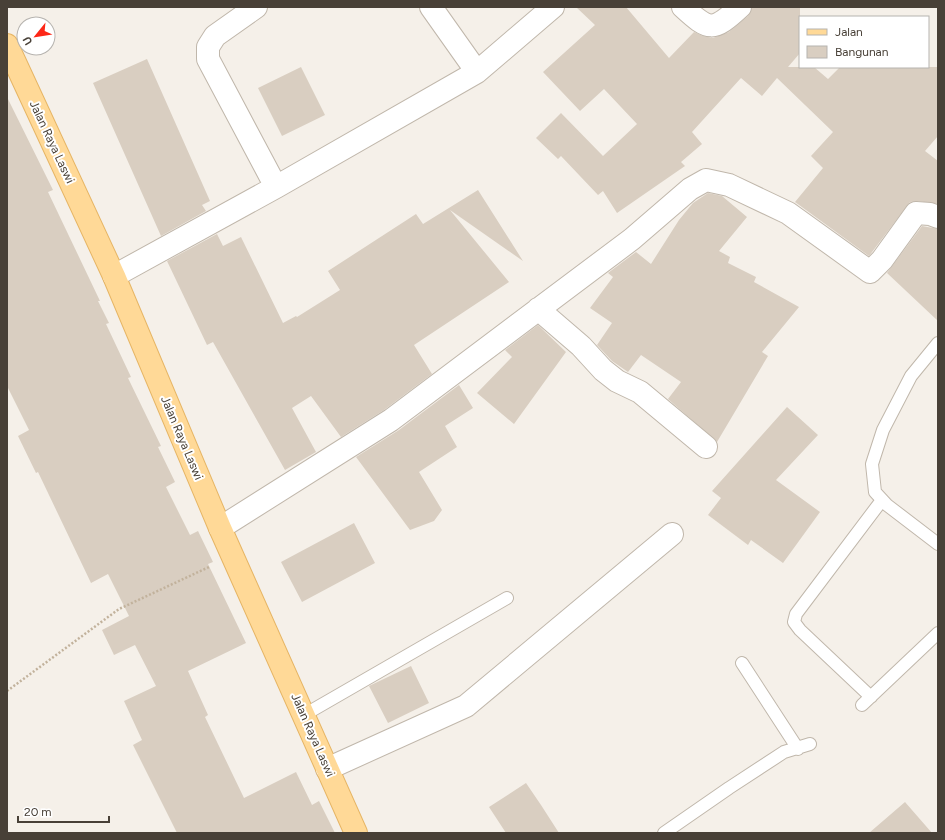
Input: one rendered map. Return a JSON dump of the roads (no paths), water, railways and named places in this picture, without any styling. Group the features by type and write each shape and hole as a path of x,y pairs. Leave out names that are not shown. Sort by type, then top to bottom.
{"main road":[{"name":"Jalan Raya Laswi","path":"7,45 114,276 220,528 356,833"}],"street":[{"path":"256,7 214,36 208,47 208,59 276,187"},
{"path":"431,7 477,72"},
{"path":"114,276 276,187 477,72 553,7"},
{"path":"683,7 701,24 713,26 725,21 740,7"},
{"path":"220,528 391,420 632,239 690,189 706,180 729,185 788,213 870,272 882,260 916,213 930,214 938,217"},
{"path":"538,309 582,346 603,370 617,381 640,392 706,447"},
{"path":"328,769 466,706 672,534"}],"lane":[{"path":"938,343 911,376 883,430 872,464 875,492 887,505 938,544"},
{"path":"882,500 796,614 794,622 867,701 938,633"},
{"path":"304,715 507,598"},
{"path":"742,663 798,749"},
{"path":"664,833 784,752 798,749 810,744"}]}
